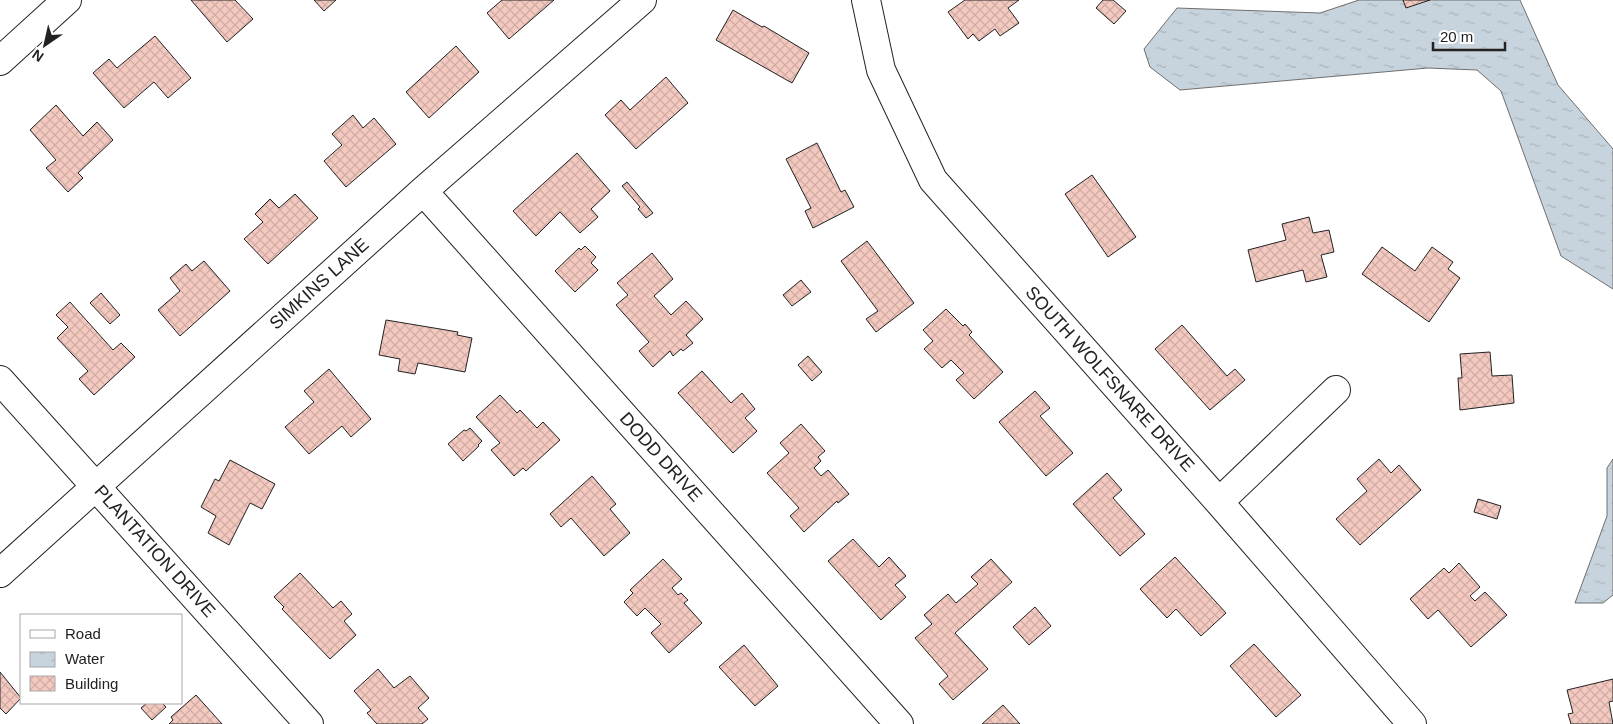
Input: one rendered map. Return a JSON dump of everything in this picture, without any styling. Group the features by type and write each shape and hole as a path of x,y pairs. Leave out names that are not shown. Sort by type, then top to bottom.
{"street":[{"path":"0,61 67,0"},
{"name":"SIMKINS LANE","path":"0,573 423,191 642,0"},
{"name":"SOUTH WOLFSNARE DRIVE","path":"866,0 881,70 933,180 1219,502 1412,724"},
{"name":"DODD DRIVE","path":"423,191 899,724"},
{"name":"PLANTATION DRIVE","path":"0,380 309,724"},
{"path":"1219,502 1336,390"}],"water":[{"path":"1359,0 1520,0 1558,85 1613,149 1613,289 1561,256 1501,91 1477,70 1428,68 1180,90 1150,67 1144,49 1177,8 1320,13"},
{"path":"1613,459 1613,595 1603,603 1575,603 1607,516 1607,468"}],"building":[{"path":"191,0 235,0 253,19 227,42"},
{"path":"314,0 336,0 324,11"},
{"path":"502,0 554,0 509,39 487,13"},
{"path":"965,0 1019,0 1008,8 1019,23 1000,36 995,29 979,41 973,34 968,39 948,12"},
{"path":"1103,0 1113,0 1126,11 1114,24 1096,8"},
{"path":"1403,0 1430,0 1406,8"},
{"path":"733,10 809,53 792,83 716,40"},
{"path":"155,36 191,78 168,98 154,82 124,108 93,73 109,59 117,68"},
{"path":"456,46 479,72 429,118 406,92"},
{"path":"666,77 688,103 636,149 605,115 621,100 630,110"},
{"path":"56,105 83,136 97,122 113,140 78,173 83,178 68,192 46,168 56,160 30,130"},
{"path":"353,115 363,128 374,118 396,144 346,187 324,161 342,145 332,134"},
{"path":"817,143 841,192 845,190 854,207 813,228 805,211 811,208 786,159"},
{"path":"577,153 610,191 591,209 598,217 580,233 560,212 536,236 513,211"},
{"path":"1092,175 1136,237 1108,257 1065,194"},
{"path":"627,182 653,213 646,218 638,209 640,207 622,186"},
{"path":"295,194 318,218 268,264 244,239 263,222 255,214 270,199 279,208"},
{"path":"1309,217 1313,233 1329,230 1334,252 1321,255 1327,277 1306,282 1303,270 1256,282 1248,250 1286,240 1282,224"},
{"path":"867,241 914,303 876,332 866,319 878,311 841,261"},
{"path":"585,246 596,257 591,263 598,270 575,292 555,271 579,248 581,250"},
{"path":"1382,247 1415,271 1432,247 1453,262 1448,269 1460,278 1429,322 1362,274"},
{"path":"652,253 673,279 654,296 671,315 686,301 703,319 686,335 693,343 683,351 681,349 673,356 670,351 653,367 639,351 649,342 616,305 628,295 617,283"},
{"path":"204,261 230,291 180,336 158,310 180,291 170,278 186,264 192,271"},
{"path":"801,280 811,292 792,306 783,295"},
{"path":"101,293 120,315 110,324 90,303"},
{"path":"70,302 113,350 121,343 135,357 94,395 79,379 88,371 57,338 68,327 56,315"},
{"path":"946,309 963,326 965,324 972,332 969,335 1003,372 974,399 956,380 964,373 951,360 942,368 924,349 933,341 923,330"},
{"path":"386,320 458,332 457,335 472,338 465,372 418,363 415,374 398,371 400,359 379,355"},
{"path":"1182,325 1227,376 1235,369 1245,380 1210,410 1155,349"},
{"path":"1490,352 1492,376 1512,375 1514,403 1460,410 1458,378 1462,378 1460,354"},
{"path":"808,356 822,372 812,381 798,365"},
{"path":"329,369 371,419 351,437 342,426 309,454 285,427 314,402 304,391"},
{"path":"702,371 731,403 742,393 755,409 745,418 757,431 733,453 678,393"},
{"path":"1035,391 1050,408 1040,416 1073,453 1046,476 999,422"},
{"path":"500,395 517,413 520,410 537,428 543,422 560,440 526,471 523,468 514,476 491,450 500,443 476,417"},
{"path":"801,424 825,451 818,457 821,461 814,468 821,476 828,470 849,494 838,503 837,501 804,532 790,516 799,508 767,473 789,453 780,443"},
{"path":"470,428 482,441 463,461 448,444 464,430 466,431"},
{"path":"1379,459 1391,473 1399,465 1421,490 1360,545 1336,519 1367,491 1357,479"},
{"path":"230,460 275,484 262,509 250,503 229,545 208,533 216,516 201,507 215,479 219,481"},
{"path":"1107,473 1122,490 1113,498 1145,534 1120,556 1073,504"},
{"path":"592,476 616,504 610,509 630,533 604,556 571,518 561,527 550,514"},
{"path":"1478,499 1501,506 1497,519 1474,512"},
{"path":"853,539 879,567 889,557 906,576 895,585 906,597 881,620 828,561"},
{"path":"1175,557 1226,613 1201,636 1176,609 1167,618 1140,589"},
{"path":"663,559 682,579 672,588 678,595 681,593 688,600 684,603 702,623 669,653 651,633 661,624 645,608 637,616 624,602 633,593 630,590"},
{"path":"991,559 1012,582 955,633 988,669 953,700 939,684 948,676 915,638 932,624 924,615 948,594 956,603 978,584 971,577"},
{"path":"1459,563 1480,587 1470,596 1475,601 1485,592 1507,615 1471,647 1438,610 1428,619 1410,599 1444,568 1449,573"},
{"path":"300,573 333,608 341,601 352,614 344,621 356,635 330,659 282,609 284,607 274,597"},
{"path":"1035,607 1051,626 1029,645 1013,627"},
{"path":"1254,644 1301,695 1276,717 1230,666"},
{"path":"744,645 778,686 755,706 719,667"},
{"path":"378,669 394,688 410,676 429,698 418,708 428,719 422,724 377,724 367,713 371,710 354,691"},
{"path":"0,672 20,699 6,714 0,708"},
{"path":"1613,679 1613,701 1609,702 1613,724 1571,724 1568,714 1573,713 1567,690"},
{"path":"196,695 222,724 169,724 173,720 171,717"},
{"path":"146,704 163,704 166,707 152,720 141,708"},
{"path":"1003,705 1020,724 982,724"}]}
